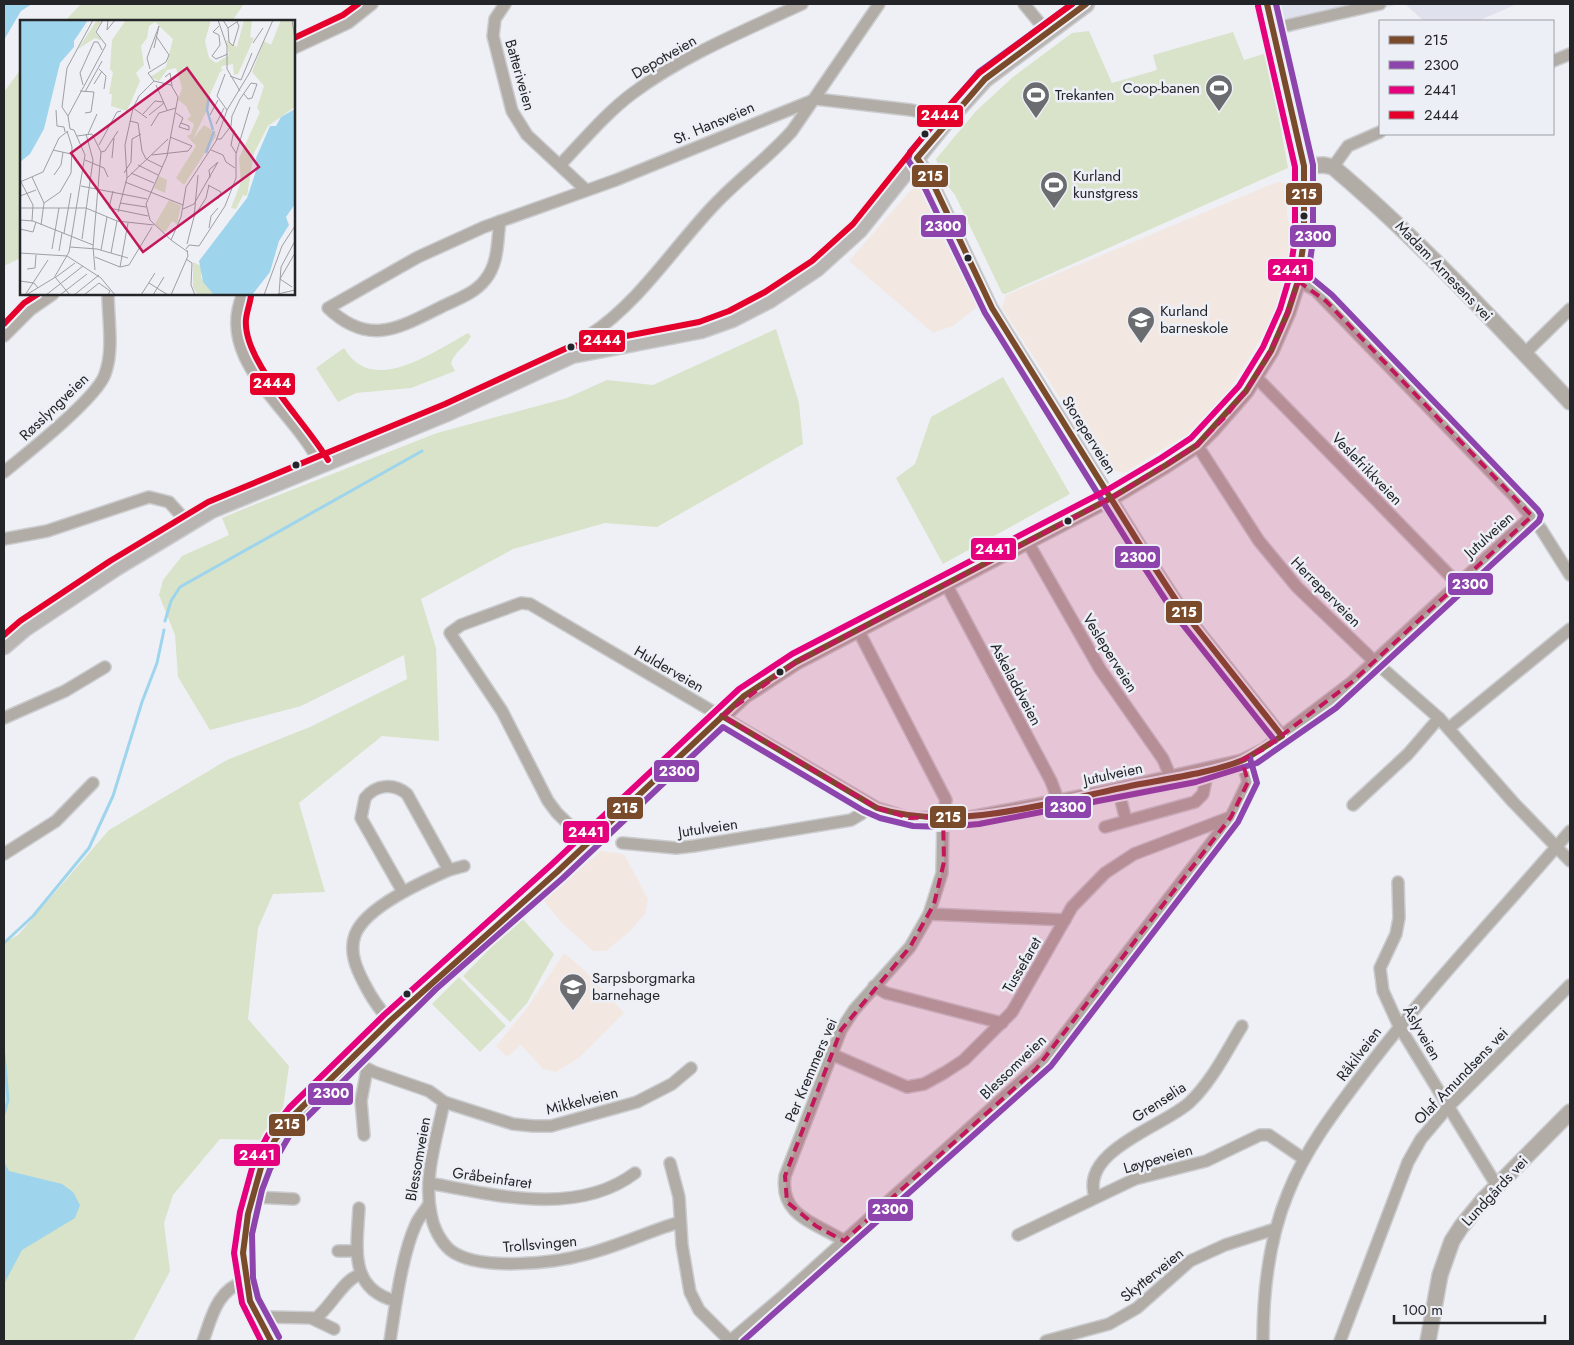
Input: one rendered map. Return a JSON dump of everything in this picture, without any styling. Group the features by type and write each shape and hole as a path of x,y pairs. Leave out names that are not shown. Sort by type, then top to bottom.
{"main road":[{"path":"4,646 26,628 187,522 211,510 449,412 572,355 701,330 732,318 769,300 803,278 836,253 859,230 944,124 985,79 1086,4"}],"street":[{"path":"295,48 348,23 372,4"},
{"name":"Batteriveien","path":"505,4 495,19 493,36 512,111 522,130 586,190"},
{"name":"Depotveien","path":"560,165 621,103 647,83 727,39 802,4"},
{"path":"591,334 619,314 718,201 778,147 816,99 879,4"},
{"path":"1024,4 1047,32"},
{"path":"272,1341 250,1300 246,1281 243,1253 252,1197 267,1152 284,1126 350,1060 390,1021 588,843 722,716 762,684 796,662 857,628 1110,498 1197,445 1226,416 1256,377 1281,330 1298,281 1304,240 1304,166 1266,4"},
{"path":"1272,28 1380,4"},
{"path":"1554,61 1570,54"},
{"name":"St. Hansveien","path":"500,221 496,258 489,275 478,287 455,301 411,322 384,330 360,330 351,326 328,308 418,257 500,221 586,190 816,99 911,110 925,113 944,124"},
{"path":"1304,166 1324,165 1333,167 1348,146 1379,132"},
{"name":"Storeperveien","path":"917,158 928,173 992,308 1110,498 1184,611 1282,736"},
{"name":"Madam Arnesens vei","path":"1333,167 1388,213 1430,254 1570,402"},
{"path":"1298,281 1315,290 1339,314 1532,516 1570,575"},
{"path":"4,336 30,310 52,295"},
{"name":"Røsslyngveien","path":"4,472 47,436 103,378 109,352 108,295"},
{"path":"243,295 236,324 243,357 309,443 320,464"},
{"path":"1524,354 1570,309"},
{"name":"Veslefrikkveien","path":"1256,377 1456,583"},
{"name":"Herreperveien","path":"1197,445 1244,519 1297,587 1374,661 1449,728 1556,848 1570,861"},
{"path":"4,539 47,531 149,497 170,502 187,522"},
{"name":"Jutulveien","path":"622,843 676,848 694,846 851,820 861,814 868,803 900,816 943,817 994,814 1172,778 1242,760 1282,736 1330,701 1456,583 1532,516"},
{"name":"Vesleperveien","path":"1027,541 1100,669 1163,759 1172,778"},
{"name":"Askeladdveien","path":"945,582 1051,781 1058,800"},
{"name":"Hulderveien","path":"588,843 557,813 548,801 502,711 450,633 461,625 510,606 521,603 530,604 868,803"},
{"name":"Per Kremmers vei","path":"844,1241 797,1213 787,1202 783,1189 785,1176 831,1054 846,1022 874,986 910,947 930,914 942,873 943,817 946,800 857,628"},
{"path":"1449,728 1570,629"},
{"path":"4,718 64,691 105,667"},
{"path":"1353,805 1408,754 1439,718"},
{"name":"Blessomveien","path":"730,1341 1045,1060 1230,817 1248,782 1242,760"},
{"path":"1105,827 1126,820 1184,807 1198,800 1205,788 1208,770"},
{"path":"4,854 56,821 93,783"},
{"path":"403,892 361,818 362,803 369,794 377,789 389,786 408,794 449,870"},
{"path":"1118,789 1126,820"},
{"name":"Tussefaret","path":"831,1054 902,1085 912,1087 924,1084 964,1060 1002,1023 1019,1001 1065,920 1084,893 1120,862 1134,854 1230,817"},
{"name":"Råkilveien","path":"1263,1341 1265,1293 1276,1229 1287,1194 1304,1160 1343,1100 1399,1026 1570,831"},
{"path":"390,1021 377,1008 358,973 354,958 354,943 359,927 376,910 403,892 449,870 464,866"},
{"name":"Åslyveien","path":"1398,882 1399,918 1396,934 1384,958 1379,974 1383,991 1399,1026 1497,1186"},
{"path":"930,914 1065,920"},
{"path":"874,986 886,993 1002,1023"},
{"name":"Olaf Amundsens vei","path":"1340,1341 1408,1162 1420,1140 1449,1106 1570,986"},
{"name":"Grenselia","path":"1095,1197 1092,1185 1098,1169 1124,1142 1189,1103 1208,1081 1242,1026"},
{"name":"Blessomveien","path":"350,1060 367,1069 430,1091 444,1102 429,1183 429,1204 416,1223 396,1301 390,1341"},
{"name":"Mikkelveien","path":"444,1102 513,1124 551,1126 637,1102 672,1084 691,1068"},
{"path":"364,1135 361,1101 367,1069"},
{"name":"Lundgårds vei","path":"1428,1341 1440,1275 1452,1241 1471,1214 1570,1112"},
{"name":"Løypeveien","path":"1018,1235 1095,1197 1146,1175 1206,1161 1264,1134 1279,1141 1304,1160"},
{"path":"670,1163 679,1197 684,1264 694,1302 730,1341"},
{"name":"Gråbeinfaret","path":"429,1183 511,1198 542,1200 574,1196 603,1189 635,1173"},
{"path":"252,1197 294,1198"},
{"name":"Trollsvingen","path":"429,1204 438,1234 450,1250 468,1259 494,1262 533,1262 589,1254 680,1222"},
{"path":"359,1208 357,1265 374,1291 396,1301"},
{"name":"Skytterveien","path":"1046,1341 1109,1324 1137,1308 1190,1261 1244,1238 1276,1229"},
{"path":"338,1251 357,1251"},
{"path":"311,1318 321,1314 350,1278 362,1275"},
{"path":"203,1341 220,1300 234,1285 246,1281"},
{"path":"268,1317 311,1318 334,1328"}],"highlighted area":[{"path":"1298,281 1326,301 1532,516 1352,682 1264,749 1242,760 1248,782 1231,817 1036,1069 844,1241 816,1226 787,1202 785,1176 841,1030 910,947 934,904 944,862 943,817 909,818 877,808 722,716 796,662 1111,498 1197,445 1226,416 1256,377 1281,330"}],"shaded area":[{"path":"1281,4 1400,4 1288,33"},
{"path":"1405,4 1517,4 1480,20 1423,20"},
{"name":"Kurland barneskole","path":"1277,182 1287,183 1287,216 1291,229 1284,284 1268,326 1247,362 1208,422 1124,473 1106,469 1002,308 1006,295"},
{"path":"921,183 925,185 978,306 953,326 933,333 849,261 910,191"},
{"path":"601,851 624,854 648,899 645,914 629,932 606,951 593,951 562,923 543,900"},
{"name":"Sarpsborgmarka barnehage","path":"564,953 582,968 624,1013 579,1058 556,1072 543,1069 521,1045 507,1057 496,1046 527,1008"}],"green space":[{"path":"81,4 244,4 233,20 66,20"},
{"path":"1089,31 1112,83 1157,70 1153,55 1233,32 1244,60 1267,53 1288,168 1005,294 1002,293 955,195 944,181 936,159 976,111 1013,77 1072,33"},
{"path":"20,70 20,258 4,266 4,92"},
{"path":"776,329 799,403 803,444 657,527 605,523 513,549 421,599 436,648 439,741 382,736 299,803 325,892 273,894 258,928 248,1019 289,1066 282,1116 267,1140 220,1139 173,1195 164,1223 170,1271 133,1341 4,1341 4,943 18,935 109,830 227,760 310,727 407,679 404,655 301,706 210,730 178,677 175,635 159,595 163,580 182,556 229,535 222,518 251,506 437,433 567,398 607,380 653,385"},
{"path":"468,333 471,336 469,340 455,355 451,363 455,371 411,388 356,393 338,402 316,368 344,348 356,362 370,369 386,370 421,359"},
{"path":"1003,377 1070,494 943,564 896,478 915,464 931,417"},
{"path":"521,917 554,954 527,1003 510,1022 463,976"},
{"path":"459,977 506,1026 480,1052 432,1004"}],"water":[{"path":"4,4 32,4 21,11 4,40"},
{"path":"4,1162 9,1171 62,1184 73,1192 80,1205 75,1218 22,1250 4,1284"}],"waterway":[{"path":"165,621 171,601 180,587 422,451"},
{"path":"4,943 33,916 89,848 113,796 142,702 157,663 164,630"},
{"path":"4,1055 8,1100 4,1114"}],"transit line":[{"name":"2444","path":"295,38 343,15 358,4"},
{"name":"2300","path":"1072,4 979,72 910,152 908,160 920,178 985,313 1138,558 1176,616 1275,741"},
{"name":"2444","path":"4,635 20,621 110,561 208,502 445,404 569,347 699,322 729,311 765,292 812,261 853,224 937,119 979,73 1072,4"},
{"name":"215","path":"722,716 877,808 907,815 939,817 1006,812 1205,772 1243,760 1282,736 1183,611 1145,553 992,308 928,173 917,158 985,79 1086,4"},
{"name":"215","path":"271,1341 250,1301 243,1253 248,1214 262,1164 275,1140 295,1114 390,1021 557,872 744,696 796,662 1111,498 1166,465 1197,445 1246,391 1271,351 1288,312 1298,281 1304,240 1304,166 1267,4"},
{"name":"2300","path":"279,1337 258,1298 253,1278 252,1234 262,1190 270,1169 291,1133 436,989 563,878 723,727 864,811 880,818 913,826 946,827 979,824 1196,782 1257,763 1336,708 1539,521 1541,515 1538,510 1332,295 1308,275 1313,240 1313,165 1276,4"},
{"name":"2441","path":"261,1341 242,1303 234,1253 240,1212 254,1161 268,1135 289,1108 384,1015 551,865 739,689 792,654 1107,490 1161,458 1191,438 1239,386 1263,347 1280,309 1289,279 1295,239 1295,167 1258,6"},
{"name":"2444","path":"4,324 24,303 36,295"},
{"name":"2444","path":"251,296 246,319 247,336 254,353 277,391 328,460"},
{"name":"2300","path":"743,1341 1051,1066 1238,822 1257,783 1250,758"}],"place":[{"name":"Coop-banen","path":"1219,112"},
{"name":"Trekanten","path":"1036,119"},
{"name":"Kurland kunstgress","path":"1054,209"},
{"name":"Kurland barneskole","path":"1141,344"},
{"name":"Sarpsborgmarka barnehage","path":"573,1011"}]}
